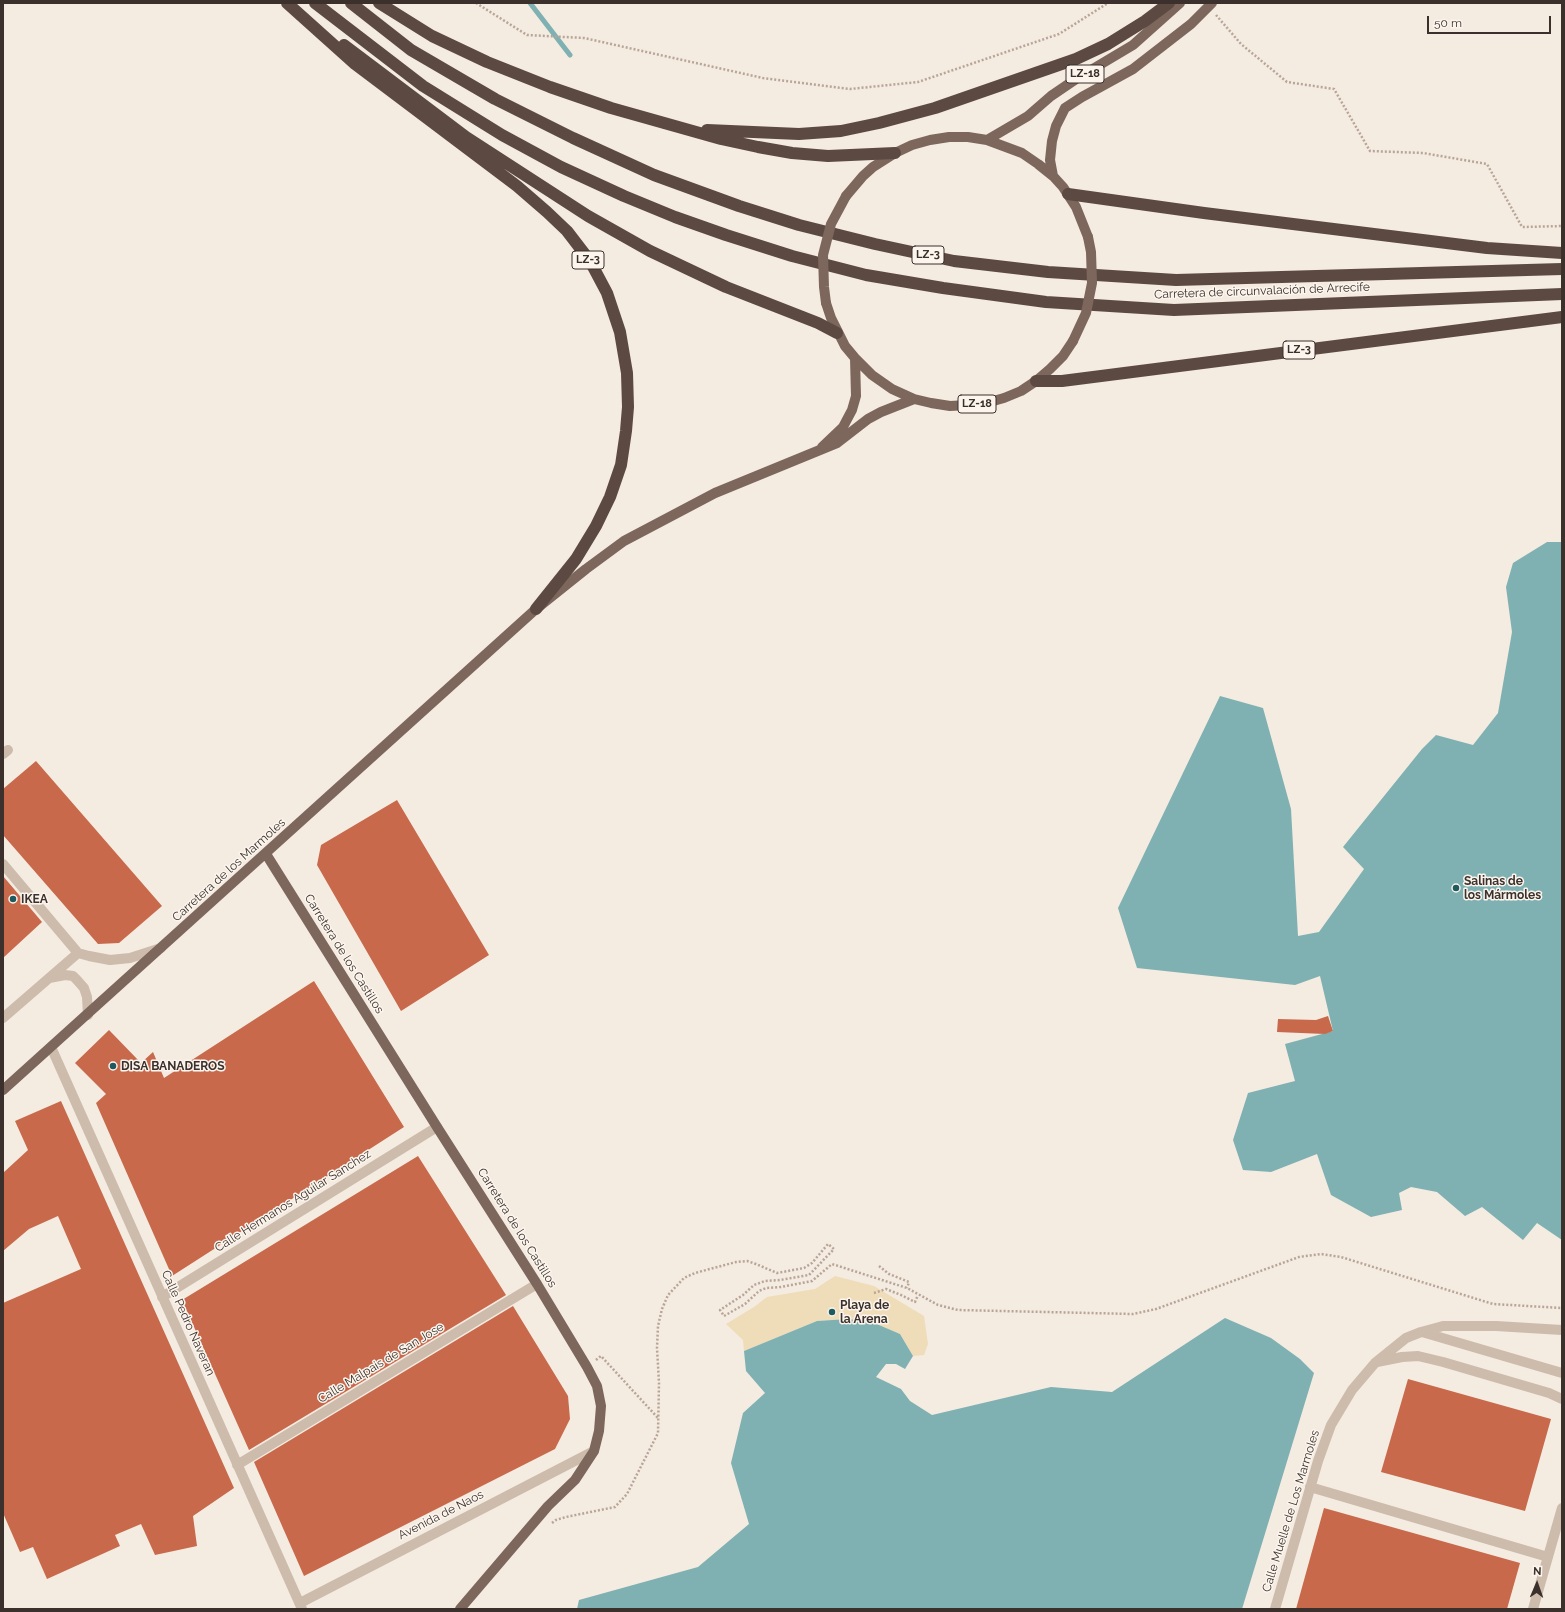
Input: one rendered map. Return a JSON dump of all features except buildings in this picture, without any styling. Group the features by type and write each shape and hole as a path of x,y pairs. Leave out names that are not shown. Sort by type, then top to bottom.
{"highway":[{"path":"287,3 466,137 588,216 650,252 726,287 818,323 837,333"},
{"name":"Carretera de circunvalación de Arrecife","path":"315,3 423,86 502,135 561,167 624,196 675,217 792,256 866,275 943,288 1046,302 1174,310 1562,294"},
{"name":"Carretera de circunvalación de Arrecife","path":"351,3 411,50 495,99 573,138 654,175 739,206 800,225 874,244 954,261 1048,272 1176,280 1562,269"},
{"path":"379,3 432,36 488,62 550,87 611,108 721,139 765,148 828,156 895,153"},
{"path":"682,128 799,134 841,130 886,121 936,108 1076,59 1108,44 1145,21 1169,3"},
{"name":"LZ-3","path":"299,13 355,64 517,186 547,212 567,231 590,261 607,293 620,332 627,373 628,407 626,431 620,465 610,497 596,526 576,559 536,609"},
{"path":"1068,194 1204,214 1479,247 1562,253"},
{"name":"LZ-3","path":"1036,381 1062,381 1562,317"}],"main road":[{"name":"LZ-18","path":"987,140 1028,116 1076,79 1133,45 1180,3"},
{"name":"LZ-18","path":"1053,176 1050,160 1052,142 1056,126 1065,108 1082,97 1134,69 1185,29 1212,3"},
{"name":"LZ-18","path":"949,137 987,140 1022,153 1053,176 1068,194 1083,222 1088,237 1093,267 1091,290 1086,313 1073,341 1055,365 1021,391 1004,398 968,406 950,406 914,399 892,389 872,375 855,358 837,333 826,303 823,279 824,255 831,224 846,196 863,176 873,167 895,153 912,145 949,137"},
{"path":"816,452 843,427 852,410 856,396 855,358"},
{"name":"Carretera de los Marmoles","path":"3,1090 88,1015 536,609 586,569 624,541 715,493 837,443 868,419 881,412 914,399"},
{"name":"Carretera de los Castillos","path":"266,854 537,1284 597,1386 601,1406 599,1431 594,1450 575,1480 548,1506 460,1609"}],"street":[{"path":"3,864 78,953 110,960 130,958 162,948"},
{"path":"3,1018 78,953"},
{"path":"50,978 65,975 73,976 84,988 87,997 88,1015"},
{"name":"Calle Pedro Naveran","path":"51,1047 301,1606"},
{"name":"Calle Hermanos Aguilar Sanchez","path":"162,1297 437,1127"},
{"name":"Calle Malpais de San Jose","path":"237,1465 537,1284"},
{"name":"Calle Muelle de Los Marmoles","path":"1275,1609 1310,1487 1331,1425 1352,1390 1375,1363 1406,1338 1442,1326 1464,1325 1562,1330"},
{"path":"1421,1332 1562,1373"},
{"path":"1375,1363 1402,1357 1418,1356 1549,1393 1562,1399"},
{"name":"Avenida de Naos","path":"301,1606 594,1450"},
{"path":"1310,1487 1548,1557"},
{"path":"1533,1609 1562,1508"}],"path":[{"path":"476,3 526,35 584,38 763,78 850,89 925,80 1059,34 1108,3"},
{"path":"1215,15 1241,44 1287,82 1334,89 1370,151 1423,153 1487,164 1522,227 1562,226"},
{"path":"548,1527 556,1520 615,1507 627,1494 658,1433 658,1326 662,1309 668,1295 684,1278 695,1273 736,1262 747,1261 777,1273 804,1268 812,1263 828,1244 834,1248 809,1275 765,1281 754,1285 743,1295 720,1310 724,1316 745,1304 759,1291 766,1288 812,1282 832,1264 907,1288 938,1304 958,1310 1133,1314 1156,1309 1299,1257 1320,1254 1341,1257 1493,1304 1562,1308"},
{"path":"879,1266 888,1274 909,1282 907,1288"},
{"path":"874,1293 886,1289 915,1302 918,1295"},
{"path":"587,1367 601,1356 659,1418"}],"sand":[{"name":"Playa de la Arena","path":"835,1276 874,1286 924,1316 928,1344 924,1355 913,1356 900,1334 872,1322 848,1319 817,1321 744,1351 743,1340 726,1324 754,1307 767,1297 815,1289"}],"water":[{"name":"Salinas de los Mármoles","path":"1547,542 1562,542 1562,1240 1537,1223 1523,1240 1482,1207 1465,1216 1437,1192 1411,1187 1399,1193 1402,1210 1371,1217 1331,1195 1317,1154 1271,1172 1243,1170 1233,1140 1248,1093 1295,1081 1285,1044 1333,1031 1320,976 1295,985 1137,968 1118,908 1220,696 1263,708 1291,809 1298,936 1319,932 1364,869 1343,847 1422,749 1436,735 1473,745 1498,713 1512,632 1506,587 1513,563"},
{"path":"1225,1318 1271,1338 1300,1359 1314,1373 1242,1609 577,1609 579,1600 698,1567 749,1524 731,1463 743,1413 765,1393 746,1371 744,1351 817,1321 848,1319 872,1322 900,1334 913,1356 905,1369 896,1364 886,1364 876,1377 901,1389 910,1401 932,1415 1051,1387 1112,1392"}],"waterway":[{"path":"530,3 570,55"}],"place":[{"name":"Salinas de los Mármoles","path":"1456,888"},
{"name":"IKEA","path":"13,899"},
{"name":"DISA BANADEROS","path":"113,1066"},
{"name":"Playa de la Arena","path":"832,1312"}]}
